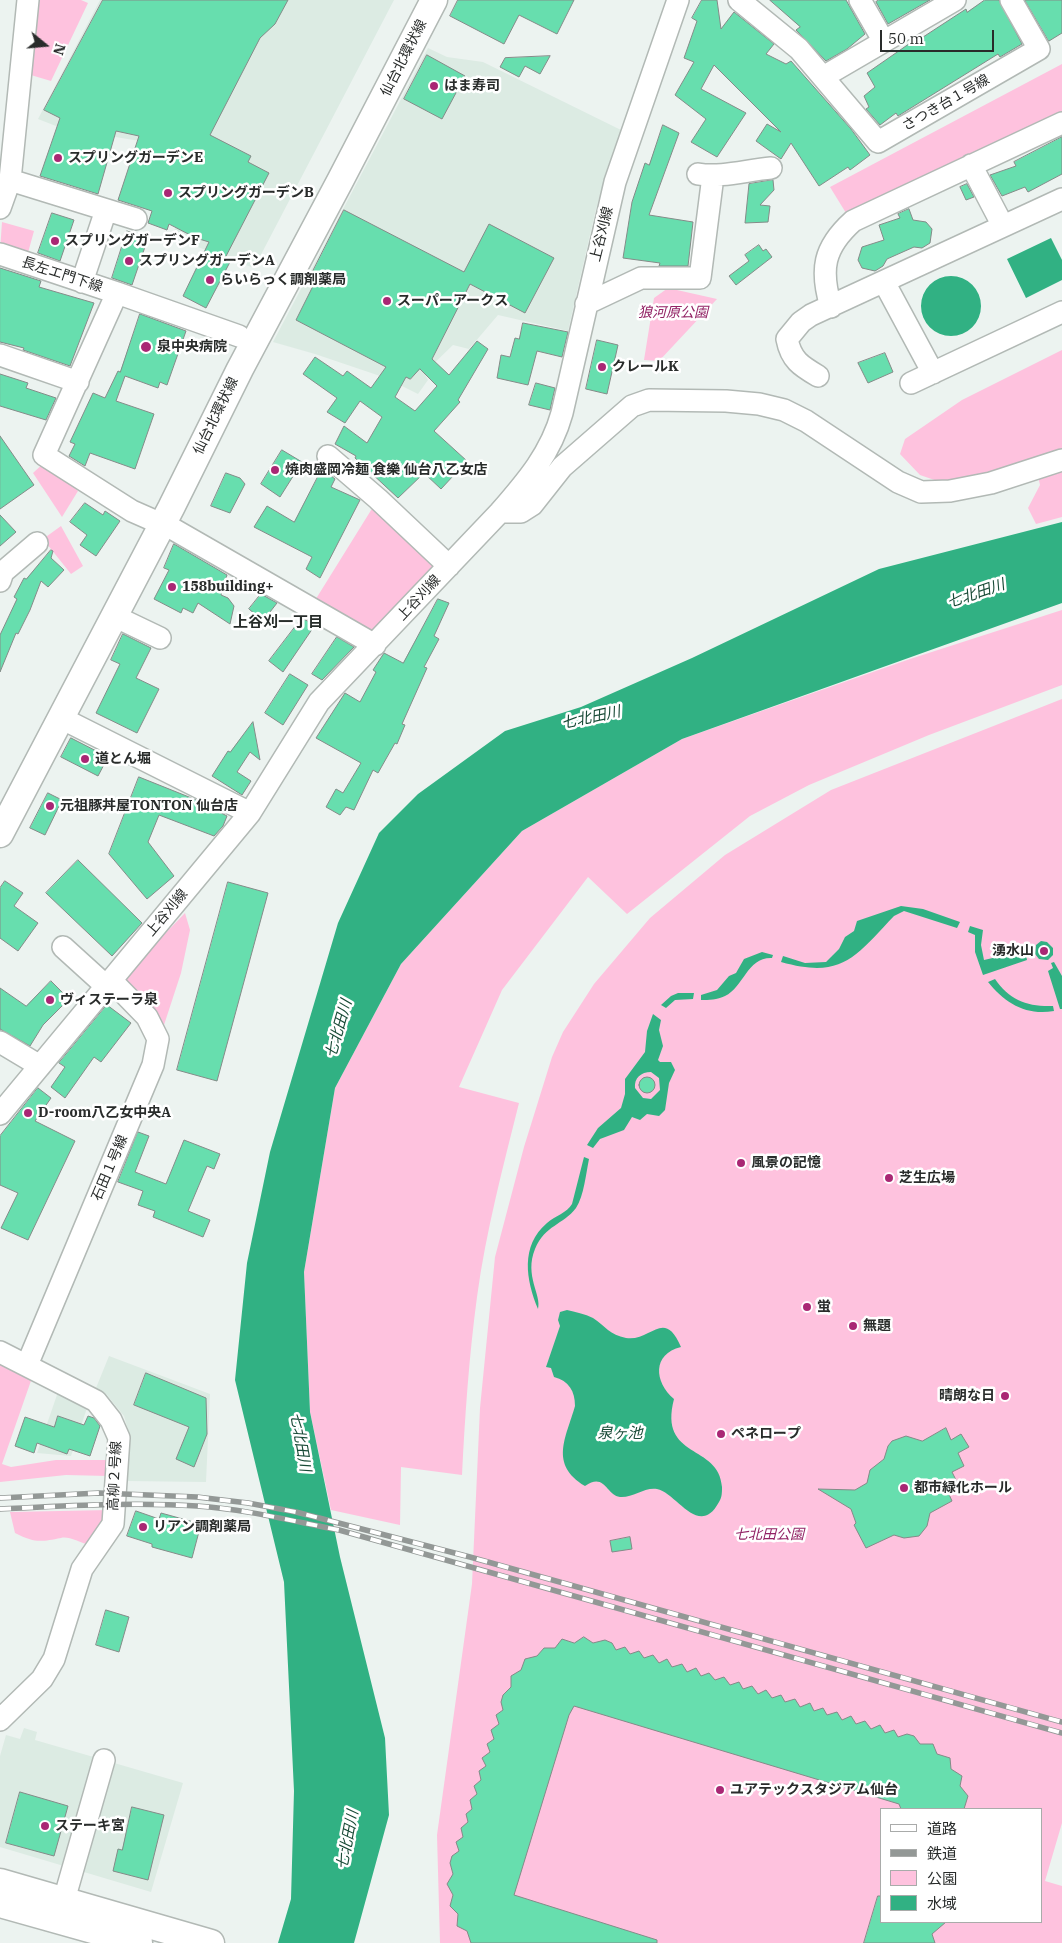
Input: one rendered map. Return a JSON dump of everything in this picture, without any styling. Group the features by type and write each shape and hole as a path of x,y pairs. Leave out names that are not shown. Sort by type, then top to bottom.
{"main road":[{"name":"仙台北環状線","path":"0,834 114,616 154,521 239,336 415,0"},
{"name":"仙台北環状線","path":"0,796 240,369 434,0"},
{"path":"0,1882 64,1900 142,1934 211,1943"},
{"path":"0,1904 111,1939 142,1934"}],"street":[{"path":"0,208 10,180 28,0"},
{"name":"上谷刈線","path":"0,1114 250,812 319,702 500,512 525,483 554,440 562,413 615,182 678,0"},
{"name":"さつき台１号線","path":"739,0 799,49 878,142 1039,49 1010,0"},
{"path":"860,0 883,40"},
{"path":"824,77 883,40 955,0"},
{"path":"831,307 824,284 824,264 840,233 853,221 1062,123"},
{"path":"972,165 1003,226"},
{"path":"586,304 641,278 700,278 706,175 771,168"},
{"path":"10,180 136,219"},
{"path":"818,376 797,364 790,353 787,340 801,322 1062,199"},
{"path":"82,282 106,210"},
{"name":"長左エ門下線","path":"0,254 117,293 44,456 132,511 154,521"},
{"path":"884,282 933,373"},
{"path":"117,293 239,336"},
{"path":"911,384 1062,312"},
{"path":"0,355 78,382"},
{"path":"500,512 521,512 532,505 562,467 632,406 649,400 726,400 759,404 784,410 806,421 898,482 921,492 950,491 991,483 1062,460"},
{"path":"328,456 378,499 449,566"},
{"path":"154,521 173,529 375,645"},
{"path":"1,574 37,544"},
{"path":"114,616 160,638"},
{"path":"61,718 250,812"},
{"name":"石田１号線","path":"27,1365 153,1065 158,1039 147,1018 109,983 63,947"},
{"path":"0,1042 40,1066"},
{"name":"高柳２号線","path":"0,1352 96,1401 111,1420 119,1438 113,1524 82,1569 54,1659 42,1679 2,1716"},
{"path":"64,1900 104,1760"}],"shaded area":[{"path":"100,0 394,0 254,268 171,237 205,165 170,146 61,128 38,119"},
{"path":"428,48 447,57 483,62 621,130 607,169 595,213 568,331 498,315 469,349 453,345 424,373 428,380 418,394 386,378 273,342"},
{"path":"109,1356 210,1394 206,1482 126,1481 129,1433 124,1416 107,1395 96,1388"},
{"path":"59,1389 88,1405 71,1456 37,1453"},
{"path":"24,1728 37,1732 35,1740 183,1783 151,1892 0,1847 0,1756 6,1735 20,1739"}],"green space":[{"path":"31,0 81,0 88,3 51,81 24,73"},
{"path":"1062,64 1062,112 846,213 830,187"},
{"path":"2,222 34,231 26,260 0,251"},
{"name":"狼河原公園","path":"668,288 717,299 659,361 644,360 654,298"},
{"path":"1062,350 1062,517 1036,524 1028,508 1040,485 1035,463 949,485 920,475 900,454 905,439 962,400"},
{"path":"46,461 78,491 62,517 33,473"},
{"path":"378,499 443,564 375,645 314,602"},
{"path":"61,526 83,566 71,574 43,539"},
{"path":"1062,610 1062,685 929,735 809,785 750,816 627,914 588,877 502,990 459,1087 519,1103 495,1199 481,1272 474,1319 462,1475 401,1467 400,1525 331,1510 310,1412 304,1272 335,1088 401,964 522,831 682,739 910,659"},
{"name":"七北田公園","path":"1062,699 1062,1823 1045,1881 1062,1886 1062,1943 440,1943 437,1835 472,1584 480,1408 495,1257 524,1147 552,1057 563,1032 594,984 650,918 725,855 831,790"},
{"path":"185,913 190,930 181,973 164,1025 126,988 125,975"},
{"path":"0,1359 33,1375 2,1464 11,1467 56,1460 109,1460 108,1476 66,1475 0,1482"},
{"path":"110,1510 88,1545 67,1538 38,1541 22,1536 15,1533 10,1512"}],"water":[{"path":"1051,238 1062,260 1062,280 1026,298 1007,259"},
{"path":"951,276 967,281 972,285 976,290 981,306 976,322 972,327 967,331 951,336 935,331 930,327 926,322 921,306 926,290 930,285 935,281"},
{"name":"七北田川","path":"1062,522 1062,603 682,739 522,831 401,964 335,1088 304,1272 310,1412 340,1557 385,1738 389,1815 354,1943 278,1943 291,1899 294,1791 284,1582 235,1380 247,1263 270,1152 338,923 379,833 418,794 505,731 581,707 692,658 879,569"},
{"path":"901,906 923,909 960,922 957,928 904,911 894,916 857,953 833,966 819,968 802,967 781,962 783,956 805,963 826,962 839,949 845,937 854,931 857,921"},
{"path":"970,926 983,930 981,945 984,960 1032,949 1032,953 1026,955 1027,960 983,975 975,952 975,935 968,932"},
{"path":"1041,941 1047,942 1053,948 1053,955 1048,960 1039,959 1035,954 1036,945"},
{"path":"762,952 773,955 772,958 757,962 731,992 719,998 701,1000 701,995 717,990 729,976 736,973 744,959"},
{"path":"1054,962 1062,976 1062,1009 1060,1009 1048,971 1053,968 1051,963"},
{"path":"995,979 1006,992 1020,1001 1035,1005 1053,1006 1054,1011 1034,1012 1009,1002 988,982"},
{"path":"678,993 694,993 693,999 675,1000 666,1008 661,1005 671,996"},
{"path":"653,1014 661,1020 659,1030 663,1046 658,1060 660,1062 671,1062 675,1070 669,1083 665,1110 659,1116 647,1114 640,1120 632,1117 624,1130 600,1139 593,1148 587,1145 598,1128 621,1108 625,1094 625,1079 645,1052 647,1031","holes":["651,1072 659,1078 660,1090 651,1099 643,1098 635,1088 637,1079 644,1073"]},
{"path":"584,1157 589,1159 579,1203 571,1214 544,1235 535,1249 531,1268 538,1298 538,1309 528,1275 529,1253 538,1232 572,1204"},
{"name":"泉ヶ池","path":"567,1310 593,1318 620,1337 635,1338 663,1328 669,1329 675,1335 681,1347 665,1356 659,1369 660,1377 667,1392 674,1399 671,1418 674,1432 681,1442 711,1463 718,1473 722,1495 711,1512 704,1516 696,1515 688,1511 665,1492 657,1489 620,1497 601,1483 592,1482 585,1486 574,1478 567,1469 563,1450 575,1406 574,1396 570,1387 564,1381 554,1377 551,1368 546,1367 560,1326 558,1320 560,1312"}],"building":[{"path":"103,0 288,0 275,24 260,38 210,135 251,156 248,162 269,173 224,260 230,262 206,308 183,296 209,242 196,238 169,224 167,230 148,223 152,211 118,200 139,136 116,131 98,194 40,176 60,118 44,110"},
{"path":"458,0 574,0 557,34 519,15 504,44 450,16"},
{"path":"702,0 717,0 721,29 734,12 774,44 766,54 786,64 791,61 851,129 870,155 850,170 848,167 819,186 791,143 781,159 756,141 767,124 781,132 714,65 701,89 746,113 717,157 691,142 706,119 675,95 694,62 684,58 697,21 692,18"},
{"path":"770,0 846,0 865,34 847,49 826,61 796,30 800,27"},
{"path":"879,0 930,0 888,24 876,2"},
{"path":"985,0 999,0 1022,44 1000,57 998,54 898,116 896,113 880,125 866,109 869,107 864,96 875,87 867,73 916,39 917,41 966,9 967,12"},
{"path":"1025,0 1062,0 1062,33 1049,41"},
{"path":"427,55 465,76 442,119 404,99"},
{"path":"550,56 540,74 525,66 519,77 500,67 505,58"},
{"path":"663,125 679,133 649,215 693,222 688,266 659,266 660,263 623,258 632,202 645,163 649,165"},
{"path":"1062,137 1062,174 1028,192 1025,187 1002,196 990,175 1016,166 1014,162"},
{"path":"773,180 774,190 760,205 770,206 768,222 745,223 749,184"},
{"path":"967,184 974,197 966,200 960,187"},
{"path":"909,209 913,220 926,222 932,229 930,243 922,248 914,247 887,259 883,266 875,271 862,268 858,260 862,247 884,240 879,225 900,218 898,214"},
{"path":"344,210 464,272 489,224 554,258 525,313 470,284 432,359 449,375 477,341 488,349 458,400 460,402 434,431 467,461 441,489 424,473 398,498 355,458 356,456 335,444 344,426 367,443 382,417 360,401 345,423 327,412 337,398 303,374 315,357 343,376 347,371 371,388 386,367 296,320 313,286 307,283","holes":["420,369 437,386 415,411 395,397 406,377 410,379"]},
{"name":"スプリングガーデンF","path":"52,213 74,220 60,261 38,253"},
{"name":"スプリングガーデンA","path":"127,231 148,238 132,285 112,278"},
{"path":"759,245 763,251 766,249 772,257 736,285 729,276 749,261 745,255"},
{"path":"0,268 41,281 39,287 94,303 70,366 23,350 24,348 0,342"},
{"path":"140,314 186,331 167,385 160,382 158,388 125,376 116,401 154,414 135,469 90,453 85,466 69,456 75,444 70,442 93,393 105,398 118,371 120,372"},
{"path":"523,323 568,332 562,357 537,351 528,385 497,378 501,355 510,357 515,338 519,339"},
{"name":"クレールK","path":"597,340 618,345 607,394 586,389"},
{"path":"885,353 893,372 868,383 858,363"},
{"path":"0,374 28,383 26,388 56,398 46,420 0,406"},
{"path":"536,383 555,388 550,410 529,405"},
{"path":"0,436 34,485 0,509"},
{"path":"282,450 302,462 280,497 261,484"},
{"path":"322,469 335,479 331,487 360,500 320,578 306,569 312,557 254,527 267,506 294,522"},
{"path":"226,473 240,478 245,484 230,513 211,506"},
{"path":"85,503 103,515 105,511 120,521 96,556 80,545 87,535 70,522"},
{"path":"0,515 16,532 0,546"},
{"path":"174,544 227,575 221,595 228,598 234,606 230,624 198,603 193,613 183,608 181,613 154,599 169,570 164,568"},
{"path":"51,550 53,551 51,558 64,570 48,587 41,581 30,610 18,634 16,633 0,672 0,635 17,599 14,597 24,578 26,579"},
{"path":"261,594 277,603 263,621 249,609"},
{"path":"438,599 449,603 434,636 439,639 424,667 427,668 402,724 405,725 397,744 395,743 378,773 373,770 354,810 346,807 340,815 326,807 336,789 343,793 361,763 316,738 345,693 360,702 376,672 373,670 384,653 403,663"},
{"path":"302,618 315,625 283,672 269,661"},
{"path":"123,634 151,648 136,678 159,689 137,733 96,713 120,664 111,660"},
{"path":"337,637 354,647 322,680 312,674"},
{"path":"290,674 308,685 283,725 265,713"},
{"path":"253,722 260,760 250,752 237,772 251,781 242,795 212,776 228,751 230,752"},
{"path":"71,738 108,757 98,776 61,757"},
{"path":"139,777 194,799 227,816 223,826 214,836 159,815 148,842 174,876 147,899 109,854"},
{"path":"48,793 62,800 45,835 30,828"},
{"path":"78,860 142,923 112,956 46,893"},
{"path":"5,881 23,893 14,906 38,923 18,951 0,938 0,888"},
{"path":"228,882 268,893 217,1081 177,1070"},
{"path":"51,981 69,999 43,1025 30,1046 0,1029 0,988 26,1006"},
{"path":"107,1005 131,1023 101,1062 94,1057 65,1098 51,1087 65,1067 59,1063"},
{"path":"647,1077 653,1079 655,1085 653,1091 647,1093 641,1091 639,1085 641,1079"},
{"path":"38,1088 51,1098 35,1121 75,1141 28,1240 1,1228 18,1193 0,1185 0,1136"},
{"path":"138,1132 149,1136 135,1172 166,1184 184,1140 220,1154 214,1169 207,1166 188,1211 210,1220 203,1237 153,1217 155,1211 138,1205 143,1191 118,1182"},
{"path":"146,1373 206,1398 207,1434 194,1467 176,1459 189,1427 134,1405"},
{"path":"58,1416 84,1425 88,1416 94,1418 100,1426 90,1456 69,1449 67,1454 37,1443 34,1453 15,1446 25,1417 54,1427"},
{"name":"都市緑化ホール","path":"946,1428 951,1440 961,1434 969,1447 958,1453 964,1466 952,1472 958,1484 947,1490 952,1501 930,1513 927,1526 919,1536 904,1538 894,1535 866,1548 854,1525 856,1523 851,1509 818,1489 855,1490 867,1483 870,1470 884,1459 888,1446 892,1441 906,1436 922,1441"},
{"path":"136,1511 159,1519 161,1513 201,1524 192,1558 152,1547 152,1544 127,1536"},
{"path":"630,1537 632,1549 612,1552 610,1541"},
{"path":"106,1610 129,1617 119,1652 96,1645"},
{"path":"584,1637 593,1643 605,1640 612,1643 616,1650 625,1647 630,1654 639,1651 644,1658 653,1655 659,1663 667,1659 672,1667 682,1664 687,1672 696,1668 701,1676 709,1673 715,1680 724,1677 730,1685 739,1682 743,1689 752,1686 758,1694 766,1690 772,1698 781,1695 785,1702 795,1699 800,1707 810,1703 814,1711 823,1708 827,1715 837,1712 842,1720 851,1716 856,1724 865,1721 871,1729 880,1725 885,1733 894,1730 898,1737 907,1734 914,1736 920,1744 933,1744 937,1754 950,1758 951,1769 962,1776 960,1786 968,1796 964,1808 901,1808 899,1804 574,1706 569,1715 514,1895 657,1940 657,1943 471,1943 467,1931 457,1926 458,1914 450,1906 453,1895 447,1884 453,1874 450,1863 452,1856 459,1851 456,1842 463,1837 461,1828 468,1822 466,1814 472,1809 470,1800 477,1794 474,1786 481,1780 479,1771 486,1766 482,1758 490,1752 487,1744 494,1739 491,1730 499,1724 496,1715 503,1710 501,1702 503,1695 511,1687 511,1676 521,1670 525,1659 537,1656 544,1648 555,1648 562,1639 574,1643"},
{"path":"20,1792 68,1806 54,1856 6,1843"},
{"path":"132,1807 164,1815 148,1880 113,1871 118,1849 122,1850"},
{"path":"878,1896 880,1896 880,1923 945,1923 932,1934 935,1943 864,1943"}],"railway":[{"path":"0,1498 99,1493 197,1497 248,1503 296,1512 470,1557 1062,1722"},
{"path":"0,1509 123,1504 197,1506 251,1513 339,1530 1062,1733"}],"place":[{"name":"はま寿司","path":"434,86"},
{"name":"スプリングガーデンE","path":"58,158"},
{"name":"スプリングガーデンB","path":"168,193"},
{"name":"スプリングガーデンF","path":"55,241"},
{"name":"スプリングガーデンA","path":"129,261"},
{"name":"らいらっく調剤薬局","path":"210,280"},
{"name":"スーパーアークス","path":"387,301"},
{"name":"泉中央病院","path":"146,347"},
{"name":"クレールK","path":"602,367"},
{"name":"焼肉盛岡冷麺 食樂 仙台八乙女店","path":"275,470"},
{"name":"158building+","path":"172,587"},
{"name":"道とん堀","path":"85,759"},
{"name":"元祖豚丼屋TONTON 仙台店","path":"50,806"},
{"name":"湧水山","path":"1044,951"},
{"name":"ヴィステーラ泉","path":"50,1000"},
{"name":"D-room八乙女中央A","path":"28,1113"},
{"name":"風景の記憶","path":"741,1163"},
{"name":"芝生広場","path":"889,1178"},
{"name":"蛍","path":"807,1307"},
{"name":"無題","path":"853,1326"},
{"name":"晴朗な日","path":"1005,1396"},
{"name":"ペネロープ","path":"721,1434"},
{"name":"都市緑化ホール","path":"904,1488"},
{"name":"リアン調剤薬局","path":"143,1527"},
{"name":"ユアテックスタジアム仙台","path":"720,1790"},
{"name":"ステーキ宮","path":"45,1826"}],"district":[{"name":"上谷刈一丁目","path":"278,623"}]}
